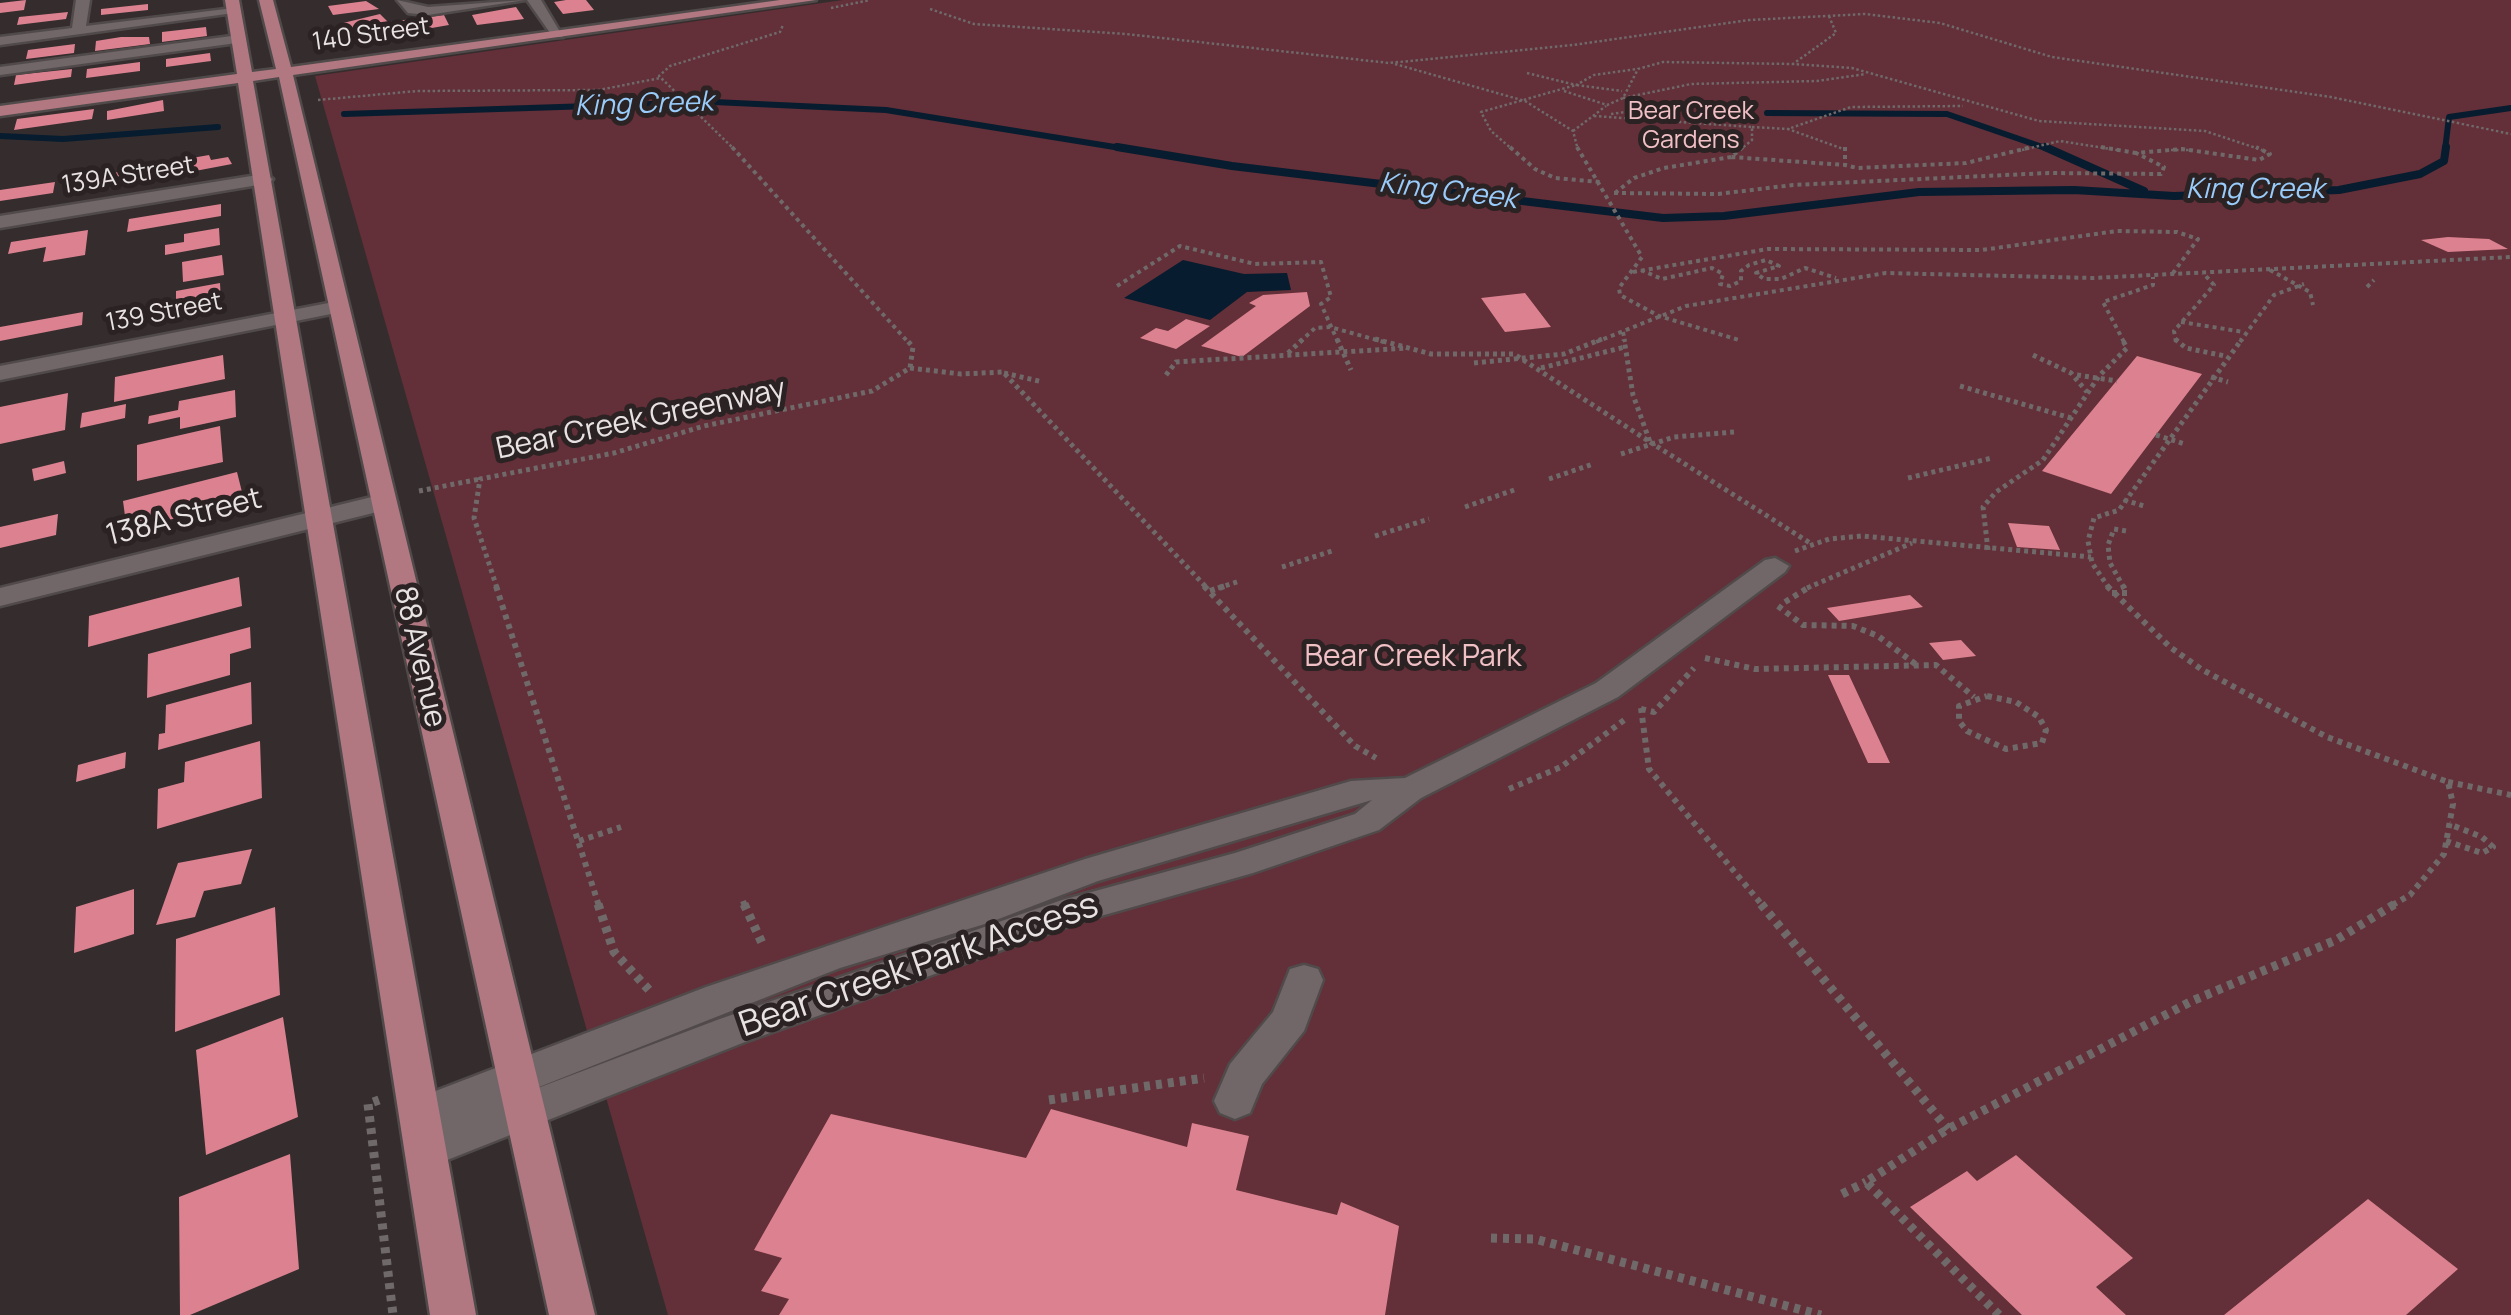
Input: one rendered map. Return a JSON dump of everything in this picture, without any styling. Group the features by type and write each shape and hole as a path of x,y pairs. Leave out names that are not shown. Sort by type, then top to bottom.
{"main road":[{"name":"88 Avenue","path":"266,0 339,307 402,496 520,1095 572,1315"},
{"name":"140 Street","path":"556,31 757,0"},
{"name":"140 Street","path":"0,102 809,0"},
{"path":"233,6 453,1315"},
{"name":"140 Street","path":"0,111 245,73"}],"street":[{"path":"79,30 83,0"},
{"path":"404,0 413,10 428,11 518,0"},
{"path":"534,0 556,31"},
{"path":"0,40 233,6"},
{"path":"0,71 239,40"},
{"name":"139A Street","path":"0,222 264,179"},
{"name":"139 Street","path":"0,373 339,307"},
{"name":"138A Street","path":"0,597 402,496"},
{"name":"Bear Creek Park Access","path":"425,1132 520,1095 811,964 976,913 1084,872 1351,792 1388,786 1608,690 1775,566"},
{"path":"1228,1089 1244,1076 1290,1020 1304,980"}],"path":[{"path":"826,9 870,0"},
{"path":"930,9 974,24 1105,32 1389,62 1525,100 1574,131 1579,153 1630,232 1642,257 1619,288 1620,296 1659,316 1739,340"},
{"path":"1389,62 1573,44 1738,21 1829,15 1940,23 2052,57 2331,97 2511,134"},
{"path":"1793,64 1836,33 1829,15"},
{"path":"790,17 780,32 670,66 658,73 660,78 684,106 711,124 913,347 910,368 961,374 1003,372 1043,382"},
{"path":"1600,182 1564,180 1541,172 1491,132 1482,116 1484,109 1563,91 1594,75 1688,59 1844,66 1997,112 2053,122 2186,128 2243,140 2270,154 2259,160 2182,150 2136,154 2056,141 1966,162 1848,166 1731,158 1664,168 1634,178 1608,196"},
{"path":"1622,98 1622,91 1638,69"},
{"path":"1527,73 1576,86 1622,91"},
{"path":"1574,131 1622,98 1691,84 1818,82 1873,73"},
{"path":"312,101 406,92 598,90 660,78"},
{"path":"1563,91 1607,105"},
{"path":"1942,95 1950,93"},
{"path":"1788,128 1833,112 1912,104 1974,106"},
{"path":"1997,112 1998,105"},
{"path":"1594,116 1654,108"},
{"path":"1594,116 1788,128 1846,148 1848,166"},
{"path":"1731,158 1752,140 1752,127"},
{"path":"1614,193 1718,194 1793,185 1920,182 2034,173 2086,176 2166,172 2136,154"},
{"path":"1633,272 1768,249 1982,250 2116,231 2183,233 2198,239 2172,275"},
{"path":"1117,286 1180,246 1255,264 1321,262 1330,297 1322,304 1350,370"},
{"path":"1474,363 1526,360 1583,349 1659,316 1717,300 1902,272 2152,276 2511,257"},
{"path":"1641,270 1662,279 1712,268 1722,272 1720,284 1728,286 1740,282 1741,271 1748,265 1766,260 1779,266 1756,273 1764,279 1781,279 1805,268 1837,279"},
{"path":"2269,269 2302,284 2310,292 2313,305"},
{"path":"2203,273 2214,285 2174,331 2175,341 2186,348 2226,356"},
{"path":"1988,550 1983,507 1996,492 2044,460 2064,441 2071,418 2098,376 2127,348 2103,302 2153,285 2152,276"},
{"path":"2367,287 2374,280"},
{"path":"2302,284 2274,294 2119,510 2094,518 2088,542 2091,558 2112,593 2170,646 2252,700 2399,768 2511,795"},
{"path":"2182,322 2244,332"},
{"path":"1288,353 1315,328 1330,326 1431,354 1514,354 1811,544 1862,536 1912,544 2091,558"},
{"path":"1623,332 1633,395 1652,442"},
{"path":"1540,368 1625,347"},
{"path":"1166,376 1176,362 1414,348"},
{"path":"2033,355 2071,373 2117,381"},
{"name":"Bear Creek Greenway","path":"632,998 649,990 614,952 474,518 480,478 614,452 704,426 857,394 910,368"},
{"path":"1003,372 1355,746 1399,779"},
{"path":"2071,373 2087,393"},
{"path":"2211,377 2228,382"},
{"path":"1960,386 2071,418"},
{"path":"2182,400 2193,402"},
{"path":"2076,410 2090,414"},
{"path":"1621,454 1674,437 1734,432"},
{"path":"2156,434 2185,444"},
{"path":"1908,478 1992,458"},
{"path":"2134,462 2148,466"},
{"path":"1549,479 1593,464"},
{"path":"402,496 480,478"},
{"path":"1465,507 1517,490"},
{"path":"2124,500 2144,506"},
{"path":"1375,536 1429,519"},
{"path":"2112,593 2127,594 2110,563 2108,546 2114,529 2126,532"},
{"path":"1912,544 1817,582 1778,606 1804,625 1853,626 1878,636 1918,666"},
{"path":"1282,567 1332,550"},
{"path":"1210,591 1240,581"},
{"path":"1640,708 1654,712 1704,658 1754,669 1936,665 1974,697 2000,698 2028,708 2046,730 2045,739 2022,750 1981,740 1966,731 1958,715 1959,706 1974,697"},
{"path":"1508,789 1561,767 1640,708"},
{"path":"1640,708 1650,768 1948,1130"},
{"path":"1842,1194 1948,1130 2192,1000 2336,940 2410,895 2444,854 2452,804 2448,782"},
{"path":"2446,840 2482,854 2493,847 2482,836 2449,824"},
{"path":"579,841 621,827"},
{"path":"744,901 762,943"},
{"path":"1049,1100 1228,1089"},
{"path":"378,1100 368,1104 393,1315"},
{"path":"1866,1182 2000,1315"},
{"path":"1491,1238 1535,1239 1821,1315"}],"green space":[{"name":"Bear Creek Park","path":"843,0 2511,0 2511,1315 668,1315 315,76"}],"water":[{"path":"1183,260 1244,274 1287,273 1291,290 1247,292 1210,320 1124,298"}],"building":[{"path":"26,0 24,10 0,13 0,3"},
{"path":"586,0 594,10 563,14 554,2"},
{"path":"366,1 379,9 333,15 328,6"},
{"path":"148,4 148,10 101,15 101,9"},
{"path":"516,7 524,19 477,25 472,15"},
{"path":"68,12 66,19 17,25 19,17"},
{"path":"380,14 388,22 444,15 449,25 351,42 343,23"},
{"path":"206,27 207,36 162,42 162,32"},
{"path":"149,37 150,44 95,51 96,41"},
{"path":"75,44 74,53 26,59 28,50"},
{"path":"210,53 211,61 166,67 166,59"},
{"path":"140,62 140,71 86,78 87,69"},
{"path":"72,69 71,77 14,85 16,75"},
{"path":"163,100 164,111 107,120 107,111"},
{"path":"94,109 92,119 14,130 17,119"},
{"path":"209,155 211,160 228,157 232,164 174,175 169,162"},
{"path":"150,167 150,177 92,187 93,176"},
{"path":"55,182 53,193 0,201 0,190"},
{"path":"221,204 221,216 127,232 129,219"},
{"path":"219,228 220,245 165,255 165,245 184,242 184,234"},
{"path":"88,230 85,255 43,262 46,247 8,254 11,242"},
{"path":"2489,239 2508,249 2448,252 2421,240"},
{"path":"222,255 224,275 183,282 182,262"},
{"path":"220,283 221,302 176,311 176,291"},
{"path":"1307,292 1310,306 1242,357 1201,346 1256,306 1249,303 1263,295"},
{"path":"1525,293 1551,327 1505,332 1481,298"},
{"path":"83,312 82,325 0,341 0,327"},
{"path":"1186,319 1210,326 1176,349 1140,338 1156,328 1168,331"},
{"path":"223,355 225,379 114,402 115,377"},
{"path":"2137,356 2202,374 2111,494 2042,471"},
{"path":"235,390 236,417 180,429 180,417 148,424 149,416 178,410 179,401"},
{"path":"68,393 65,430 0,444 0,407"},
{"path":"126,404 125,418 80,428 82,413"},
{"path":"220,426 223,462 137,481 137,445"},
{"path":"64,461 66,473 34,481 32,469"},
{"path":"237,472 244,500 127,531 123,501"},
{"path":"58,514 56,535 0,548 0,527"},
{"path":"2008,523 2049,526 2060,550 2017,547"},
{"path":"239,577 242,606 88,647 89,616"},
{"path":"1910,595 1923,607 1839,621 1827,608"},
{"path":"250,627 251,648 230,654 230,675 147,698 148,654"},
{"path":"1961,640 1976,656 1943,660 1929,643"},
{"path":"1828,675 1849,675 1890,763 1868,763"},
{"path":"251,682 252,724 158,750 159,734 165,733 166,705"},
{"path":"260,741 262,798 157,829 158,789 184,782 185,762"},
{"path":"126,752 125,768 76,782 78,765"},
{"path":"252,849 241,884 204,891 195,917 156,925 178,863"},
{"path":"134,889 134,934 74,953 76,907"},
{"path":"275,907 280,995 175,1032 176,939"},
{"path":"283,1017 298,1117 206,1155 196,1050"},
{"path":"1051,1109 1187,1147 1192,1123 1249,1136 1236,1190 1337,1215 1341,1202 1399,1226 1385,1315 779,1315 789,1299 761,1291 782,1258 754,1250 831,1114 1026,1158"},
{"path":"290,1154 299,1269 190,1315 180,1315 179,1197"},
{"path":"2016,1155 2133,1258 2096,1287 2126,1315 2022,1315 1910,1207 1967,1171 1977,1181"},
{"path":"2368,1199 2458,1269 2406,1315 2224,1315"}],"waterway":[{"name":"King Creek","path":"344,114 714,102 886,110 1133,150"},
{"name":"King Creek","path":"2445,150 2449,117 2511,108"},
{"path":"1767,113 1947,114 2051,150"},
{"name":"King Creek","path":"0,136 63,139 218,127"},
{"name":"King Creek","path":"1117,147 1232,166 1663,218 1724,216 1919,192 2074,190 2174,196 2339,190 2420,174 2444,161 2446,147"},
{"path":"2045,147 2144,191"}],"park label":[{"name":"Bear Creek Gardens","path":"1691,126"}]}
